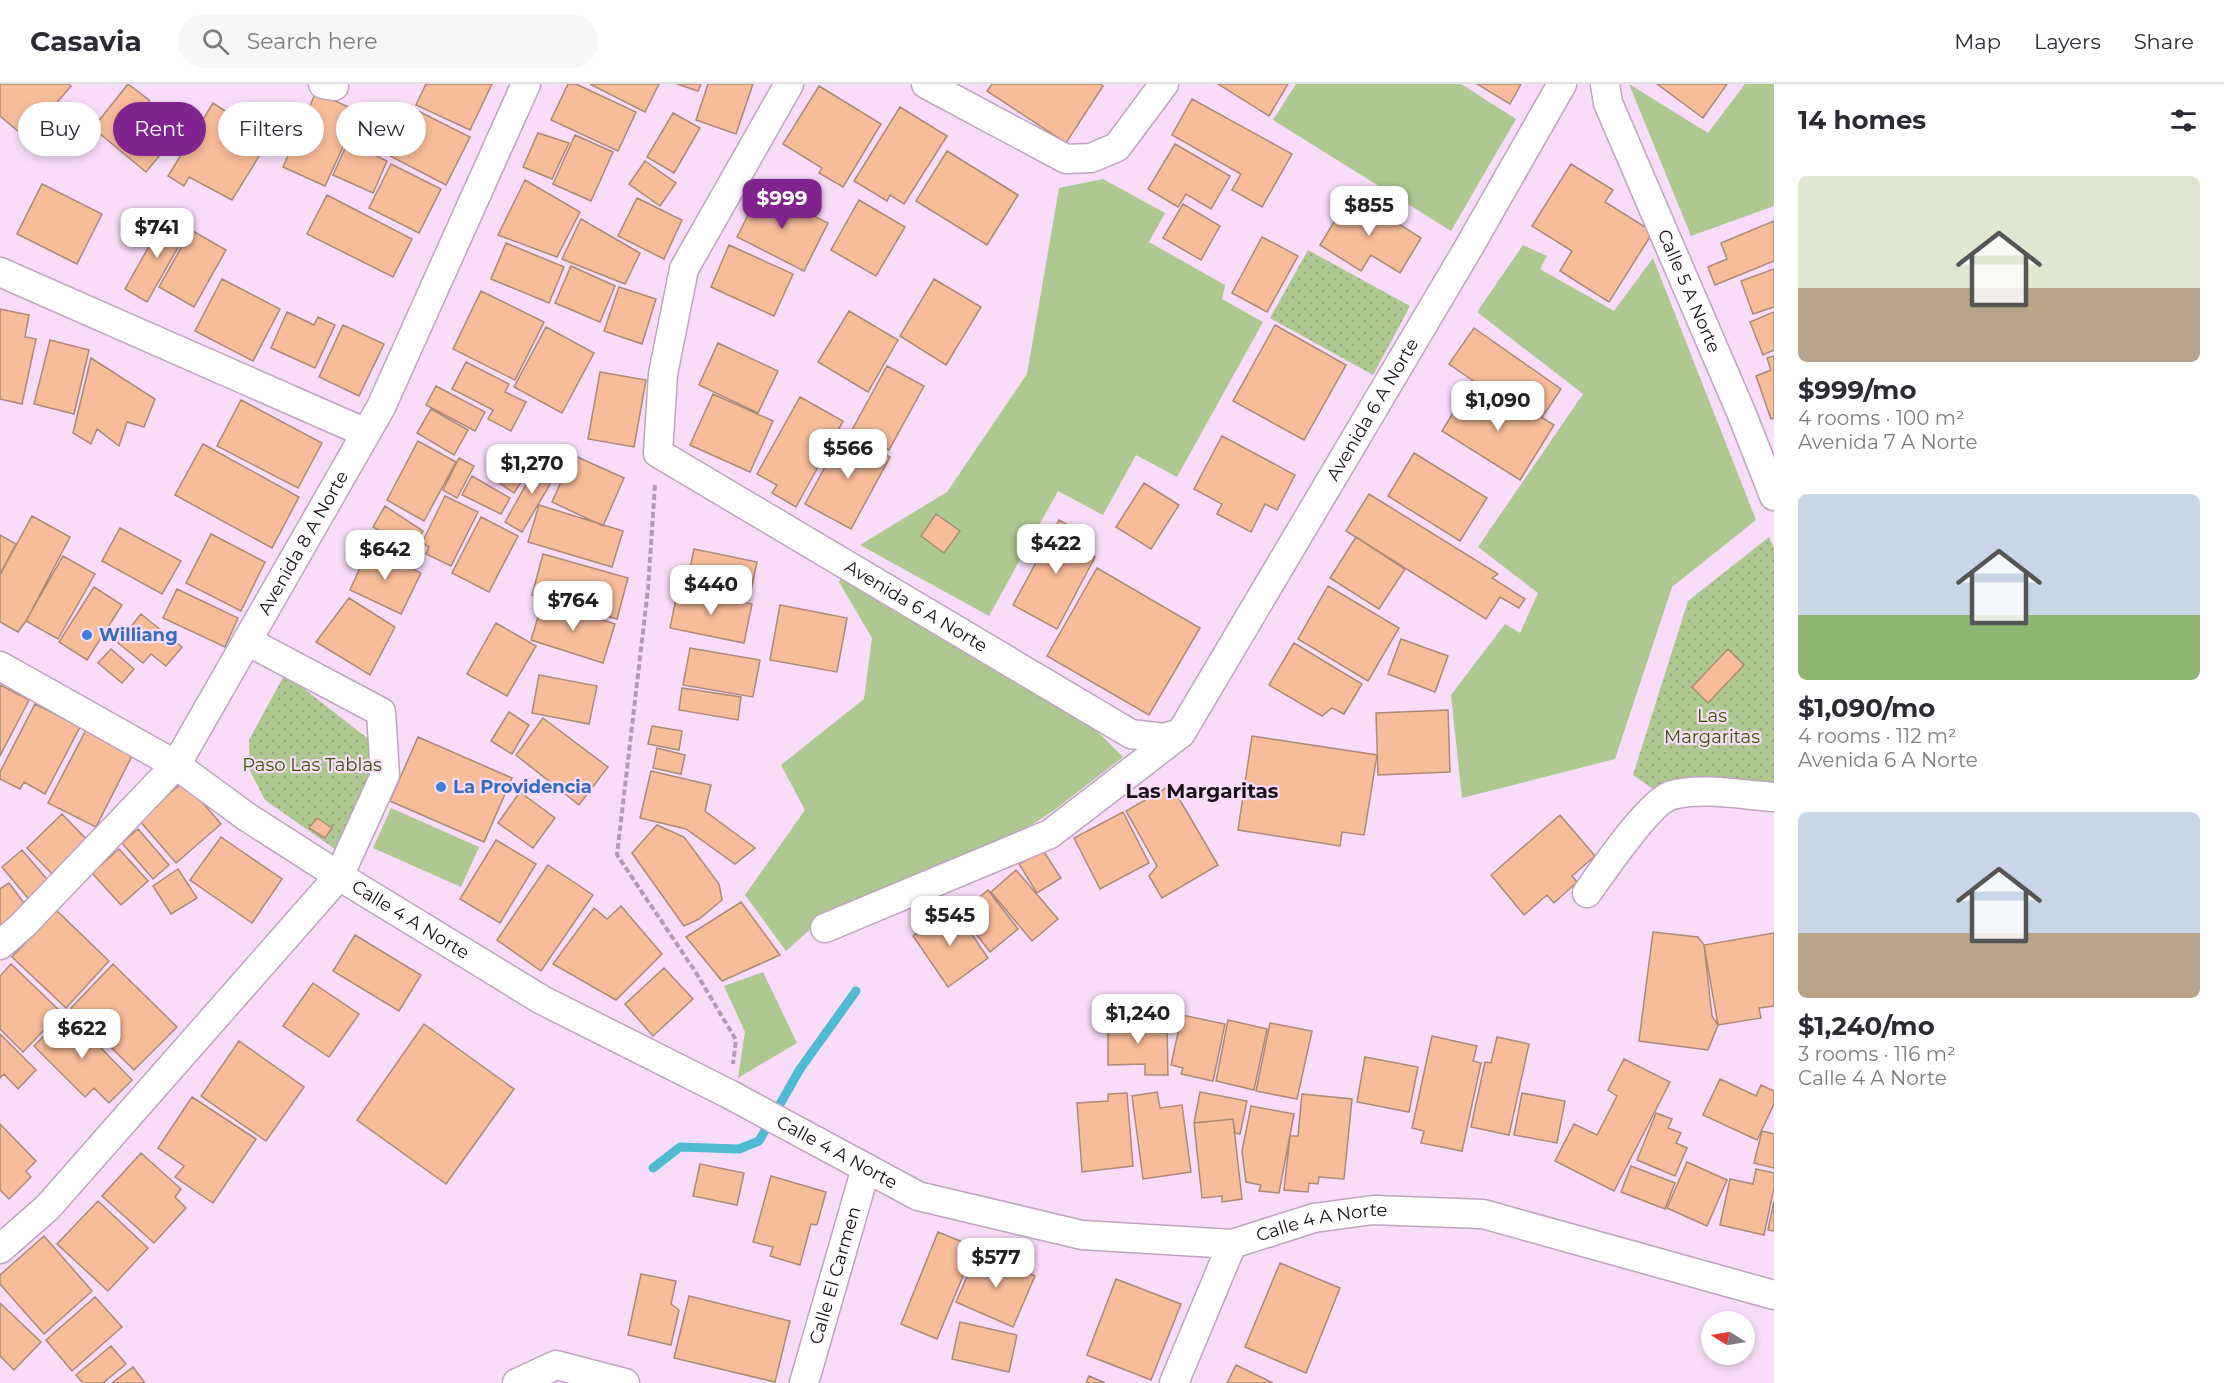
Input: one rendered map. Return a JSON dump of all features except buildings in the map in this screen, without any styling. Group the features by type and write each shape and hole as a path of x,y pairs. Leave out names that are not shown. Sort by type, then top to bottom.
{"street":[{"name":"Avenida 8 A Norte","path":"0,945 22,926 176,765 381,407 526,84"},
{"path":"658,453 663,374 684,269 789,84"},
{"path":"926,84 1066,159 1091,158 1117,147 1164,84"},
{"name":"Avenida 6 A Norte","path":"825,928 1050,834 1181,733 1469,248 1562,84"},
{"name":"Calle 5 A Norte","path":"1605,84 1608,103 1741,412 1774,496"},
{"path":"0,272 366,433"},
{"name":"Avenida 6 A Norte","path":"658,453 1131,734 1162,738 1181,733"},
{"path":"0,1249 48,1207 339,876 385,775 381,712 247,641"},
{"name":"Calle 4 A Norte","path":"0,666 176,765 247,817 542,1000 741,1101 918,1196 1082,1235 1232,1244 1314,1218 1373,1210 1483,1214 1774,1295"},
{"path":"1587,893 1646,815 1669,795 1694,791 1774,797"},
{"name":"Calle El Carmen","path":"804,1383 866,1168"},
{"path":"1174,1383 1232,1244"},
{"path":"517,1383 556,1365 625,1383"}],"path":[{"path":"658,453 648,589 616,855 695,971 736,1040 741,1101"}],"green space":[{"path":"1296,84 1461,84 1516,119 1451,231 1273,120"},
{"path":"1629,84 1708,133 1745,84 1774,84 1774,206 1691,236"},
{"path":"1103,179 1165,213 1149,242 1225,285 1222,299 1263,322 1177,477 1136,455 1103,515 1058,491 989,616 860,545 947,492 1027,374 1059,188"},
{"path":"1523,245 1547,256 1540,269 1614,311 1653,258 1756,520 1672,587 1615,759 1462,798 1451,695 1505,624 1520,633 1538,593 1478,547 1583,394 1477,312"},
{"path":"1308,250 1410,306 1373,375 1270,318"},
{"name":"Las Margaritas","path":"1769,537 1774,548 1774,788 1656,791 1633,775 1688,601"},
{"path":"843,573 1089,723 1123,757 1053,811 1012,838 823,918 786,951 745,895 805,810 781,765 864,699 872,638 839,582"},
{"name":"Paso Las Tablas","path":"285,674 371,741 376,785 339,852 265,800 250,771 249,740"},
{"path":"391,808 479,847 461,887 373,848"},
{"path":"763,972 797,1043 738,1078 745,1032 724,986"}],"waterway":[{"path":"653,1168 680,1147 739,1149 759,1141 800,1069 856,991"}],"place":[{"name":"Williang","path":"87,635"},
{"name":"La Providencia","path":"441,787"}],"district":[{"name":"Las Margaritas","path":"1202,791"}]}
